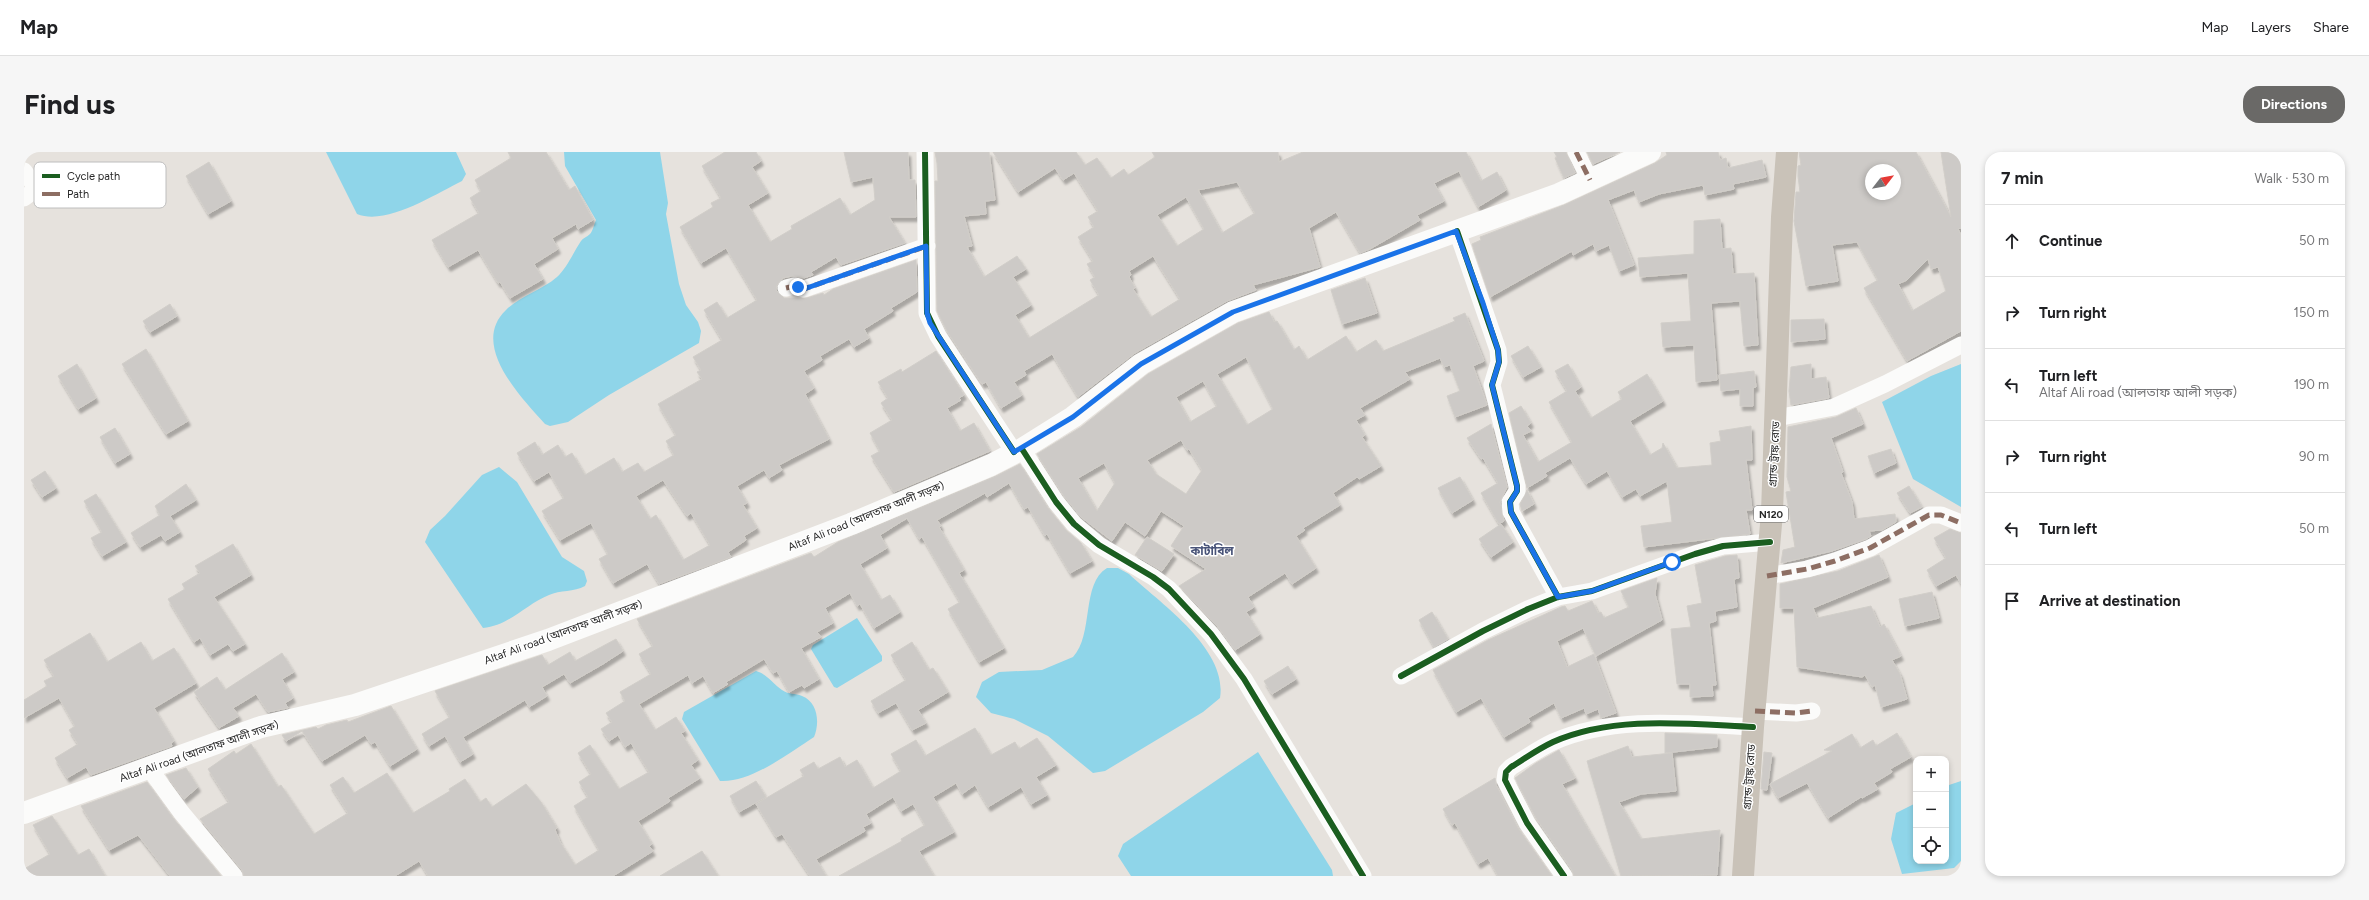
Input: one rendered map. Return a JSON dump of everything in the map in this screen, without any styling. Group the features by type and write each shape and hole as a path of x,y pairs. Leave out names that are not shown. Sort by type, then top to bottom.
{"highway":[{"name":"গ্র্যান্ড ট্রাঙ্ক রোড","path":"1743,876 1754,719 1770,542 1776,418 1782,217 1787,152"}],"main road":[{"name":"Altaf Ali road (আলতাফ আলী সড়ক)","path":"24,813 261,727 355,705 548,640 824,536 991,465 1018,451 1073,417 1141,364 1214,321 1262,300 1456,231 1590,180 1650,152"}],"street":[{"path":"925,152 927,313 930,323 1018,451 1074,524 1099,545 1153,577 1169,589 1212,634 1244,679 1363,876"},
{"path":"1576,152 1590,180"},
{"path":"24,171 34,185"},
{"path":"24,198 34,191"},
{"path":"1456,231 1483,303 1498,350 1499,362 1492,385 1517,486 1517,491 1510,502 1511,512 1558,597"},
{"path":"786,288 794,286 804,289 926,246"},
{"path":"1776,418 1834,407 1885,384 1961,345"},
{"path":"1767,576 1807,569 1835,561 1870,548 1928,515 1941,515 1961,523"},
{"path":"1401,676 1490,628 1558,597 1592,591 1694,554 1723,546 1770,542"},
{"path":"1564,876 1527,823 1505,780 1506,772 1511,767 1553,742 1587,731 1617,725 1754,719 1812,711"},
{"path":"148,768 181,812 234,876"}],"water":[{"path":"326,152 456,152 466,174 462,181 411,207 382,216 369,217 357,214"},
{"path":"564,152 660,152 668,203 666,214 679,284 686,305 698,322 701,331 699,343 609,395 568,422 550,426 545,424 513,386 496,355 493,339 496,324 506,310 557,277 567,265 581,241 590,234 593,229 596,220 565,166"},
{"path":"1961,364 1961,507 1913,479 1882,402 1931,376"},
{"path":"499,467 517,482 562,557 584,571 587,581 585,586 581,588 549,595 501,623 483,628 425,542 430,530 445,516 482,475"},
{"path":"1107,568 1118,568 1129,574 1190,629 1214,662 1220,680 1220,698 1203,712 1105,771 1093,773 1048,736 1014,719 991,713 976,697 982,682 999,672 1042,670 1073,657 1084,636 1090,597 1094,585 1099,575"},
{"path":"857,618 882,656 882,661 837,688 834,687 811,649 813,645"},
{"path":"756,671 770,679 785,692 802,696 811,703 817,719 816,731 814,737 769,766 744,777 720,781 682,719 684,712"},
{"path":"1258,752 1332,870 1333,876 1131,876 1118,856 1123,844"},
{"path":"1961,781 1961,861 1954,868 1902,874 1891,839 1896,813 1913,804 1913,864 1949,864 1949,785"}],"building":[{"path":"508,152 546,152 569,190 575,186 593,220 578,229 576,224 552,238 558,249 534,264 543,279 510,298 500,282 498,283 478,250 448,267 432,240 479,213 470,198 481,191 475,180 511,158"},
{"path":"725,152 756,152 761,161 752,167 768,193 748,205 770,242 792,229 791,226 840,198 850,215 875,200 873,177 851,182 844,152 908,152 909,180 915,180 916,217 889,217 905,243 841,265 836,257 811,272 813,275 804,278 792,276 783,278 777,285 776,290 784,298 807,298 823,293 824,295 833,289 916,260 917,292 891,308 893,311 864,329 869,338 854,347 849,339 820,356 822,360 804,371 814,388 805,394 829,439 779,465 782,470 769,478 764,470 737,486 747,503 743,505 757,528 744,536 746,540 728,552 731,557 659,584 647,564 613,583 599,559 608,554 591,523 560,540 542,511 564,498 549,472 534,481 517,453 535,442 542,455 558,445 565,457 572,453 585,475 614,458 622,472 638,463 644,472 674,455 666,441 676,435 658,404 702,379 697,372 701,370 693,357 722,340 704,310 717,302 727,318 757,300 726,248 701,263 680,227 713,207 711,203 721,198 702,166","holes":["663,480 687,516 691,513 710,545 683,560 656,515 650,519 636,496"]},
{"path":"935,152 989,152 995,200 985,201 986,214 964,216 972,246 967,247 984,277 1017,256 1026,269 1013,277 1031,305 1015,315 1029,338 1099,295 1090,280 1095,277 1087,264 1093,261 1078,237 1094,227 1088,217 1098,211 1074,173 1063,180 1055,168 1018,192 993,152 1076,152 1085,165 1097,158 1111,178 1124,169 1128,175 1155,157 1152,152 1278,152 1279,162 1303,152 1466,152 1481,181 1497,172 1506,190 1478,207 1459,171 1434,183 1444,201 1417,215 1420,220 1370,249 1360,253 1336,212 1309,228 1320,267 1253,285 1256,290 1227,301 1135,353 1078,397 1052,354 1024,371 1026,375 1014,382 1022,395 1001,408 986,382 982,384 947,331 937,311 935,181 938,181","holes":["1237,182 1255,213 1222,233 1198,190","1186,197 1204,229 1177,246 1157,215","1153,256 1180,299 1151,317 1133,289 1135,288 1129,277 1131,275 1129,271"]},
{"path":"1554,152 1566,152 1575,173 1564,178 1555,158 1557,157"},
{"path":"1587,152 1620,152 1593,164"},
{"path":"1666,152 1718,152 1720,160 1726,158 1728,168 1762,160 1766,177 1733,184 1734,189 1705,195 1703,185 1659,194 1639,202 1634,190 1608,200 1634,265 1619,271 1609,245 1596,251 1593,244 1573,255 1572,251 1490,297 1472,244 1481,240 1480,237 1564,205 1655,163 1667,155"},
{"path":"1799,152 1916,152 1951,217 1941,152 1961,152 1961,228 1958,229 1961,235 1961,331 1907,361 1864,288 1878,280 1857,242 1832,245 1838,281 1806,286 1794,221 1796,192 1800,192 1798,166 1801,165","holes":["1928,259 1931,269 1938,267 1946,291 1912,311 1898,284 1907,280"]},
{"path":"209,162 231,201 208,214 186,176"},
{"path":"1720,219 1722,249 1731,248 1733,274 1754,273 1758,345 1744,346 1740,301 1711,303 1717,380 1696,382 1694,345 1663,347 1661,323 1691,321 1688,273 1640,277 1638,258 1694,254 1694,221"},
{"path":"1365,278 1377,313 1342,324 1331,290"},
{"path":"170,304 177,316 150,332 143,321"},
{"path":"1269,312 1274,322 1277,321 1294,350 1299,346 1307,360 1346,336 1356,352 1376,340 1383,351 1455,321 1453,318 1465,313 1484,361 1473,366 1487,405 1455,417 1447,396 1460,391 1450,365 1444,367 1440,358 1405,372 1410,379 1360,408 1365,415 1356,420 1365,435 1362,437 1381,466 1359,479 1357,477 1333,493 1340,505 1303,528 1305,530 1296,536 1316,568 1292,584 1285,573 1248,597 1254,607 1246,612 1260,634 1235,650 1218,627 1179,586 1206,569 1171,546 1184,526 1161,511 1145,536 1125,522 1112,541 1081,517 1064,496 1037,454 1081,427 1148,374 1238,323","holes":["1246,357 1273,409 1247,425 1217,374","1203,381 1217,406 1190,422 1176,397","1181,440 1187,450 1189,449 1202,470 1186,494 1156,474 1147,460","1104,463 1115,483 1097,511 1078,478"]},
{"path":"1824,319 1825,339 1791,342 1791,320"},
{"path":"1528,346 1541,367 1523,377 1511,356"},
{"path":"146,349 188,421 166,434 122,364"},
{"path":"936,351 964,395 959,398 961,400 947,408 960,431 974,423 990,451 894,492 871,456 880,451 870,433 892,420 881,403 888,398 878,382 901,369 902,372"},
{"path":"77,364 96,398 78,409 58,376"},
{"path":"1568,364 1581,387 1575,391 1591,418 1622,399 1618,392 1647,374 1663,401 1630,421 1650,455 1662,448 1663,443 1677,468 1712,465 1710,443 1721,441 1719,431 1751,426 1752,460 1746,460 1752,510 1746,510 1750,534 1644,547 1641,526 1672,522 1667,481 1640,496 1636,489 1622,497 1607,471 1586,484 1570,458 1545,473 1547,476 1527,488 1509,413 1521,406 1531,423 1527,426 1531,431 1523,435 1538,462 1572,442 1549,402 1567,391 1555,371"},
{"path":"1811,364 1811,379 1826,377 1829,398 1791,405 1789,391 1791,367"},
{"path":"1754,371 1756,387 1753,388 1753,406 1740,406 1740,389 1721,391 1719,375"},
{"path":"1856,408 1863,424 1831,438 1843,472 1841,473 1852,502 1854,519 1895,514 1896,522 1882,530 1869,531 1871,536 1866,539 1832,551 1781,563 1783,550 1795,547 1786,492 1791,491 1787,477 1788,427 1836,417"},
{"path":"1491,424 1507,487 1500,502 1504,521 1499,524 1481,493 1498,483 1483,458 1481,459 1467,438"},
{"path":"115,428 130,454 115,463 100,437"},
{"path":"1891,449 1896,463 1874,473 1868,456"},
{"path":"1020,464 1048,508 1066,530 1081,543 1092,561 1070,573 1047,534 1045,536 1028,507 1024,509 1009,483 987,497 985,493 937,520 941,526 939,527 964,570 959,573 1004,648 979,662 948,609 960,602 922,537 919,539 907,518 880,535 887,548 860,564 881,600 890,595 900,612 874,628 860,604 857,606 850,593 825,608 833,623 817,632 821,637 801,648 819,679 804,688 802,685 789,692 777,671 773,673 764,659 726,682 728,684 713,693 703,676 692,683 688,675 639,704 655,730 676,717 685,731 681,733 698,760 691,765 700,778 668,798 670,801 638,821 652,844 649,846 653,851 613,876 428,876 419,861 395,876 244,876 242,870 200,819 229,802 208,769 234,751 236,754 251,744 278,787 281,785 314,834 348,813 330,785 343,777 354,793 387,773 413,813 450,791 449,789 465,779 480,802 486,798 492,807 526,784 541,802 557,828 555,830 560,842 575,865 599,850 574,806 588,797 579,782 591,774 578,753 590,745 619,789 649,772 631,743 625,747 618,735 609,741 601,729 612,722 606,713 625,701 620,692 651,674 639,654 653,646 637,619 811,553 814,557 838,542 996,476"},
{"path":"45,471 56,488 42,497 31,480"},
{"path":"1460,477 1473,500 1452,513 1438,488"},
{"path":"186,484 196,500 170,516 180,532 165,541 161,535 140,547 131,533 160,515 155,506"},
{"path":"1909,486 1922,507 1910,513 1897,493"},
{"path":"1527,490 1534,504 1522,511 1520,504"},
{"path":"96,494 126,542 102,556 91,538 102,532 84,501"},
{"path":"1501,524 1513,542 1491,557 1479,539"},
{"path":"1950,529 1961,533 1961,584 1956,575 1936,586 1927,570 1946,558 1934,538"},
{"path":"1147,537 1174,554 1162,571 1135,555"},
{"path":"233,544 251,575 214,597 245,644 233,651 228,644 210,655 200,638 194,642 168,599 185,589 182,584 200,573 195,566"},
{"path":"1737,555 1739,578 1734,579 1737,607 1715,611 1716,621 1709,623 1716,685 1712,685 1713,696 1690,697 1690,684 1677,684 1671,629 1691,627 1687,606 1702,603 1695,565 1725,556"},
{"path":"1879,555 1888,577 1813,608 1817,618 1871,606 1880,627 1884,624 1901,656 1892,660 1900,674 1907,699 1881,707 1875,685 1872,687 1865,675 1862,677 1797,667 1794,608 1780,608 1780,584 1838,571"},
{"path":"1657,578 1655,594 1662,620 1596,656 1583,628 1557,641 1567,667 1594,654 1616,713 1601,718 1598,709 1586,714 1584,708 1561,718 1554,703 1528,718 1530,722 1504,737 1481,698 1456,712 1433,670 1488,640 1561,607 1565,606 1568,611 1592,601 1598,613 1601,612 1604,618 1629,607 1621,591"},
{"path":"1932,592 1939,618 1905,626 1899,599"},
{"path":"1432,612 1448,639 1434,647 1419,620"},
{"path":"90,633 107,662 141,642 152,661 174,648 196,683 154,708 174,741 171,743 172,746 91,775 86,767 67,778 55,758 78,744 69,730 75,726 59,698 24,718 24,700 47,686 44,681 54,676 44,660"},
{"path":"616,639 623,651 603,664 570,683 564,674 542,687 547,696 529,707 525,700 463,737 473,754 460,762 445,736 429,746 422,734 450,717 435,691 542,655 548,665 570,652 575,661"},
{"path":"912,642 929,670 933,668 948,692 918,710 926,723 912,730 896,703 878,713 871,701 906,680 891,655"},
{"path":"282,653 294,672 282,679 293,698 285,703 288,708 268,712 256,694 233,708 239,716 219,728 194,692 217,677 225,690"},
{"path":"1288,666 1296,679 1272,694 1264,681"},
{"path":"391,706 417,749 390,766 375,742 371,744 365,735 322,761 302,731 286,741 282,735 316,727 318,729 326,725 347,720 348,722"},
{"path":"975,728 991,755 1015,742 1019,749 1037,738 1056,765 1036,777 1047,795 1031,804 1021,787 988,807 975,785 962,794 956,783 933,797 954,832 919,851 934,876 839,876 902,841 901,839 925,825 913,804 901,811 893,797 866,814 871,823 863,827 865,831 816,859 826,876 810,876 782,834 776,837 756,804 804,776 800,770 814,762 818,769 840,757 845,767 857,760 873,788 901,771 891,754 916,740 925,756"},
{"path":"1665,733 1717,735 1717,747 1665,753"},
{"path":"1897,733 1911,757 1890,769 1892,772 1874,783 1878,789 1862,798 1861,797 1828,818 1807,783 1778,798 1770,784 1832,751 1824,750 1852,734 1860,748 1873,740 1876,746"},
{"path":"1628,746 1632,757 1672,753 1676,791 1641,794 1619,802 1641,839 1720,830 1717,875 1621,876 1587,761"},
{"path":"1559,750 1575,778 1562,784 1615,876 1574,876 1572,870 1536,818 1515,778 1536,763"},
{"path":"1764,752 1772,753 1767,790 1761,789"},
{"path":"186,768 198,787 184,799 166,775"},
{"path":"1495,778 1496,785 1518,828 1552,876 1498,876 1488,858 1478,864 1455,823 1452,825 1443,809"},
{"path":"756,781 766,797 739,812 730,796"},
{"path":"147,782 173,818 221,876 170,876 138,835 109,850 81,806"},
{"path":"52,816 78,855 89,849 105,876 24,876 24,869 50,854 33,825"},
{"path":"702,851 718,876 660,876"}],"marked path":[{"path":"1576,152 1590,180"},
{"path":"786,288 794,286 804,289 927,246"},
{"path":"1767,576 1807,569 1835,561 1870,548 1929,515 1941,515 1961,523"},
{"path":"1755,711 1796,713 1812,711"}],"cycle path":[{"path":"925,152 927,313 938,336 1014,452"},
{"path":"1457,231 1498,350 1499,362 1492,385 1517,486 1517,491 1510,502 1511,512 1558,597"},
{"path":"1022,449 1056,502 1074,524 1099,545 1153,577 1169,589 1211,634 1244,679 1363,876"},
{"path":"1401,676 1483,631 1528,609 1558,597 1592,591 1695,554 1723,546 1770,542"},
{"path":"1564,876 1527,823 1505,780 1506,772 1511,767 1553,742 1576,733 1601,728 1652,723 1753,727"}],"district":[{"name":"কাটাবিল","path":"1212,551"}],"route":[{"path":"798,287 804,289 926,246 927,313 930,323 1014,452 1022,449 1073,417 1094,399 1141,364 1187,336 1233,312 1456,231 1483,303 1490,329 1498,350 1499,362 1493,377 1492,385 1499,419 1511,456 1513,476 1517,486 1517,491 1510,502 1511,512 1558,597 1565,595 1578,595 1592,591 1672,562"}]}
